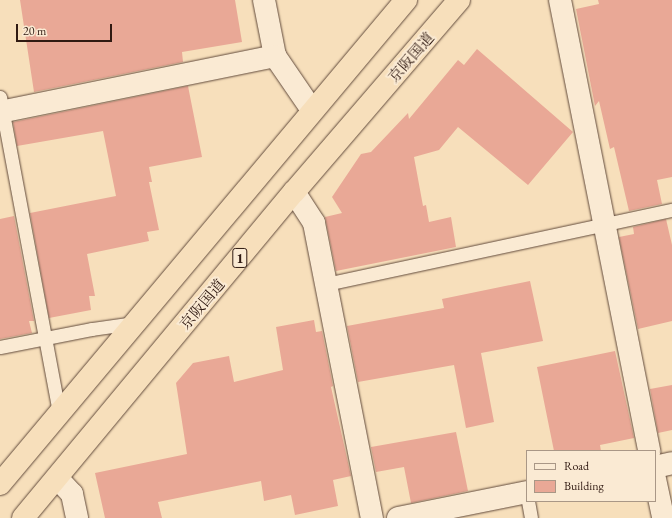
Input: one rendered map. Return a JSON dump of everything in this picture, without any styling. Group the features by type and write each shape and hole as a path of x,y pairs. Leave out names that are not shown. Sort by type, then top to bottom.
{"highway":[{"path":"0,484 312,110 406,0"},
{"name":"京阪国道","path":"24,518 294,192 459,0"}],"street":[{"path":"264,0 275,56 312,110"},
{"path":"560,0 650,450"},
{"path":"1,107 275,56"},
{"path":"294,192 314,222 372,518"},
{"path":"656,467 672,464"},
{"path":"58,478 72,494 77,518"},
{"path":"656,484 663,518"},
{"path":"398,518 526,496"}],"lane":[{"path":"1,107 59,413"},
{"path":"326,284 672,210"},
{"path":"0,347 134,323"},
{"path":"528,502 531,518"}],"building":[{"path":"20,0 235,0 242,42 182,52 183,62 34,92"},
{"path":"598,0 672,0 672,177 657,180 662,204 629,211 614,147 610,149 599,101 595,106 576,9 599,4"},
{"path":"477,49 573,132 528,185 458,127 439,150 414,157 423,206 426,205 429,222 451,217 456,247 336,271 325,217 342,213 332,197 361,154 371,152 408,113 409,119 458,60 464,65"},
{"path":"188,86 202,157 149,167 152,182 149,182 159,230 147,232 149,241 87,254 95,296 89,296 91,310 49,318 30,213 116,196 103,131 17,146 13,122"},
{"path":"14,216 34,321 29,321 32,333 0,339 0,219"},
{"path":"666,219 672,245 672,321 638,329 619,237 634,234 633,227"},
{"path":"530,281 543,341 481,353 494,422 466,428 454,365 358,382 347,326 444,308 442,299"},
{"path":"314,320 316,332 322,331 333,386 331,387 351,476 333,480 338,506 295,515 291,495 264,501 261,481 158,502 162,518 105,518 95,473 187,454 176,383 193,363 229,356 234,382 283,370 276,327"},
{"path":"615,351 634,438 600,445 601,450 554,450 537,367"},
{"path":"672,385 672,430 658,433 650,389"},
{"path":"456,432 468,491 411,503 404,467 376,472 371,447"}]}
